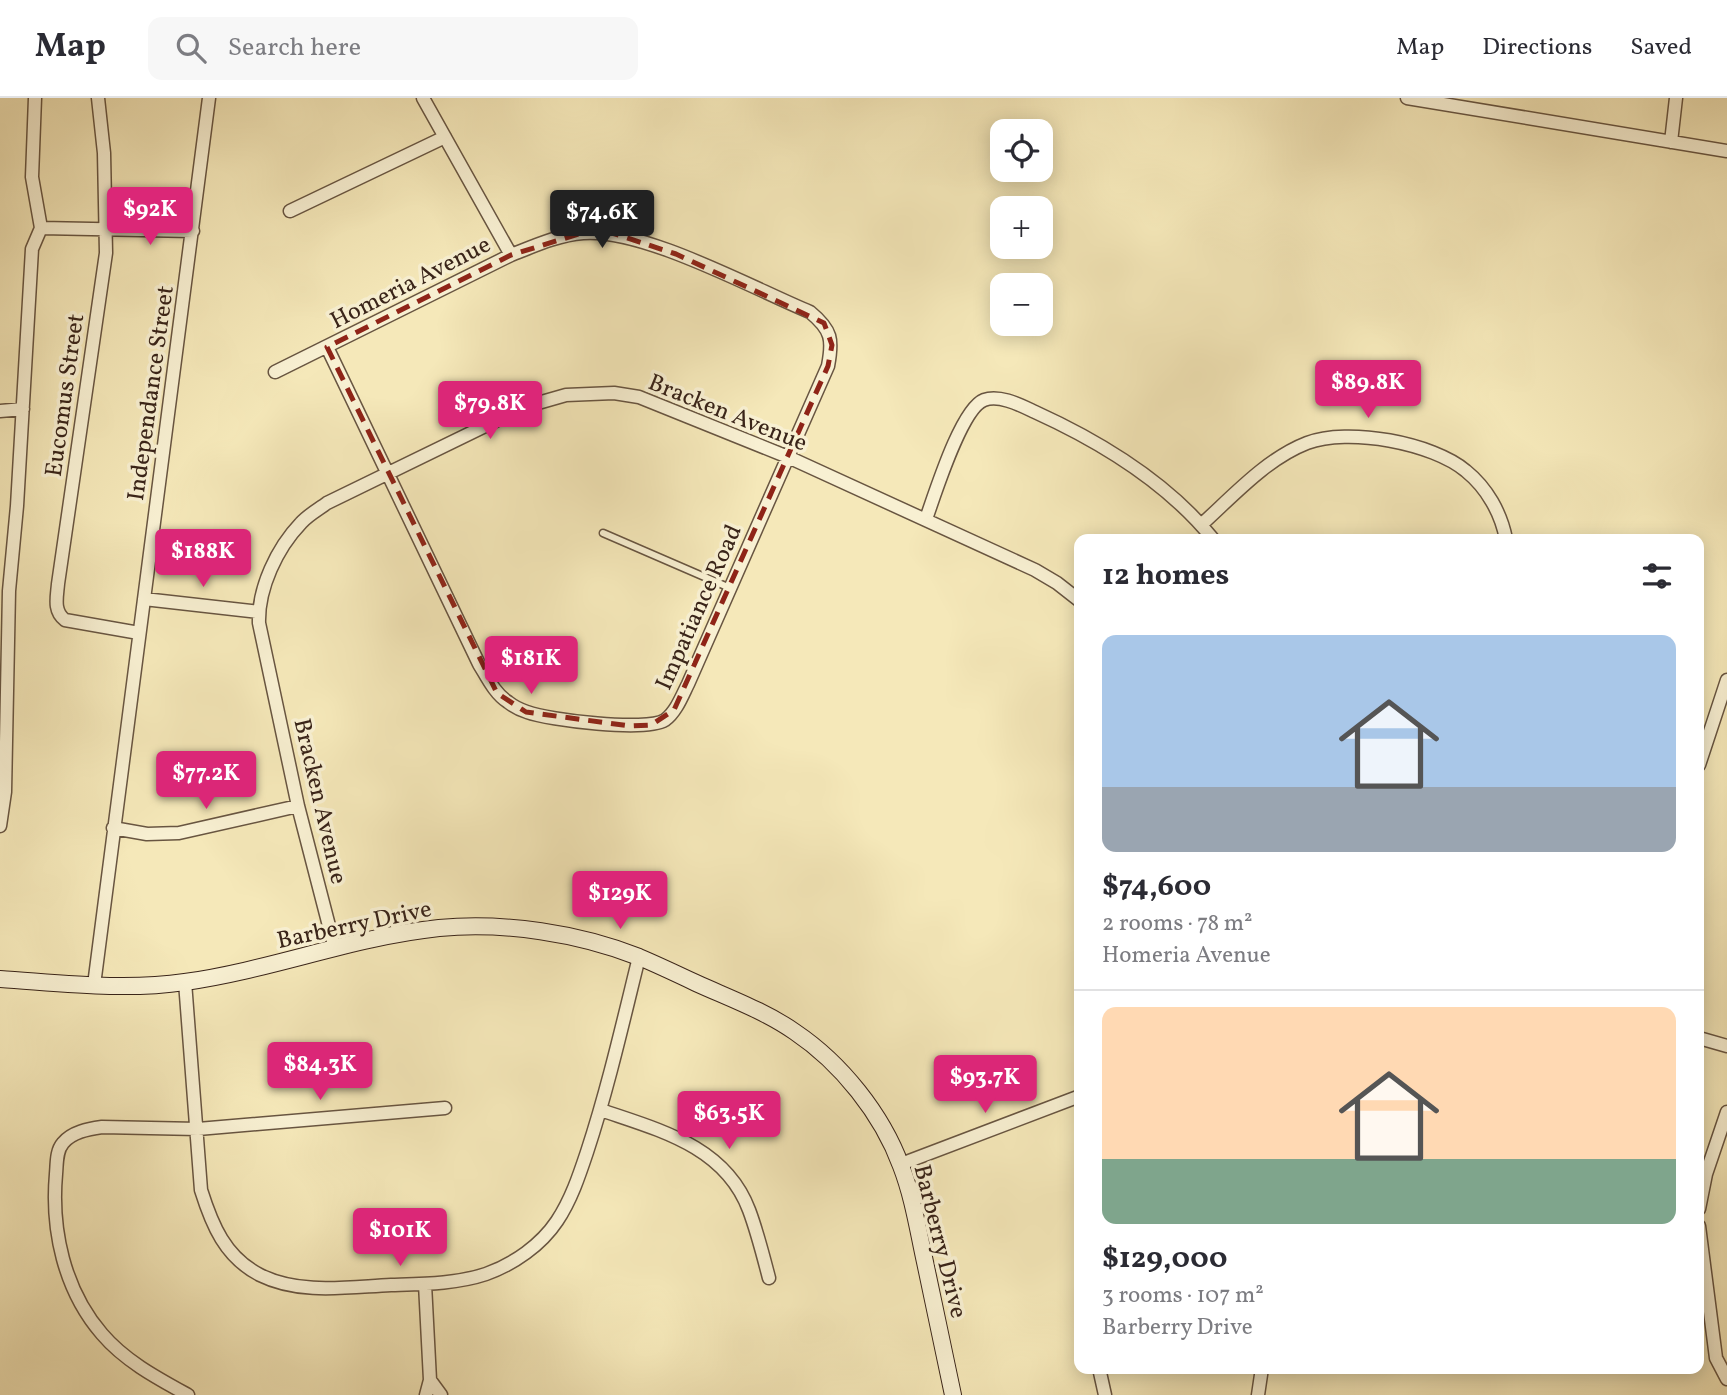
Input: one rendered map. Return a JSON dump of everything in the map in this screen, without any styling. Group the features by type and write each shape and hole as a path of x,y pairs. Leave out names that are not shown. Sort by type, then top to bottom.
{"street":[{"path":"0,826 5,792 9,591 32,249 41,228 32,177 34,98"},
{"name":"Eucomus Street","path":"98,98 104,153 106,253 58,584 57,607 61,618 65,620 139,633"},
{"name":"Independance Street","path":"94,985 209,98"},
{"path":"423,98 511,255"},
{"path":"1407,98 1727,151"},
{"path":"1671,142 1676,98"},
{"path":"290,211 445,137"},
{"path":"41,228 193,231"},
{"name":"Homeria Avenue","path":"275,372 511,255 545,241 582,233 612,233 676,254 810,313 824,323 832,345 828,366 788,457"},
{"name":"Impatiance Road","path":"327,347 479,664 497,692 506,701 526,712 630,726 651,725 665,720 674,710 688,684 788,457"},
{"name":"Bracken Avenue","path":"335,949 298,806 269,674 259,612 268,574 291,534 302,521 327,503 387,472 524,407 566,395 595,393 639,397 788,457 926,519 1035,570 1074,596"},
{"path":"926,519 969,414 984,400 992,399 1026,407 1065,425 1124,459 1184,508 1209,534"},
{"path":"0,411 23,409"},
{"path":"1201,525 1291,450 1309,442 1353,435 1374,437 1425,450 1466,470 1497,510 1504,534"},
{"path":"144,600 259,612"},
{"path":"1704,750 1727,680"},
{"path":"113,828 147,834 179,833 298,806"},
{"name":"Barberry Drive","path":"0,979 94,985 185,982 384,937 440,928 496,927 580,939 639,957 762,1012 795,1031 839,1070 863,1098 901,1164 917,1223 953,1395"},
{"path":"185,982 201,1190 210,1218 223,1243 237,1259 260,1275 289,1285 319,1289 425,1284 484,1275 519,1258 544,1237 558,1220 574,1188 601,1110 639,957"},
{"path":"1704,1039 1727,1046"},
{"path":"901,1164 1074,1098"},
{"path":"188,1395 142,1370 102,1334 80,1304 61,1253 57,1232 55,1186 58,1151 63,1142 86,1129 102,1127 198,1129 445,1108"},
{"path":"601,1110 680,1137 724,1169 737,1185 749,1209 769,1278"},
{"path":"1704,1184 1727,1112"},
{"path":"1704,1265 1716,1358 1727,1379"},
{"path":"425,1284 430,1380 426,1395"},
{"path":"1100,1374 1105,1395"},
{"path":"1258,1395 1261,1374"},
{"path":"430,1380 440,1395"}],"lane":[{"path":"603,533 730,588"}],"highlighted area":[{"path":"582,233 612,233 676,254 824,323 832,345 828,366 674,710 651,725 630,726 526,712 497,693 327,347 511,255"}]}
